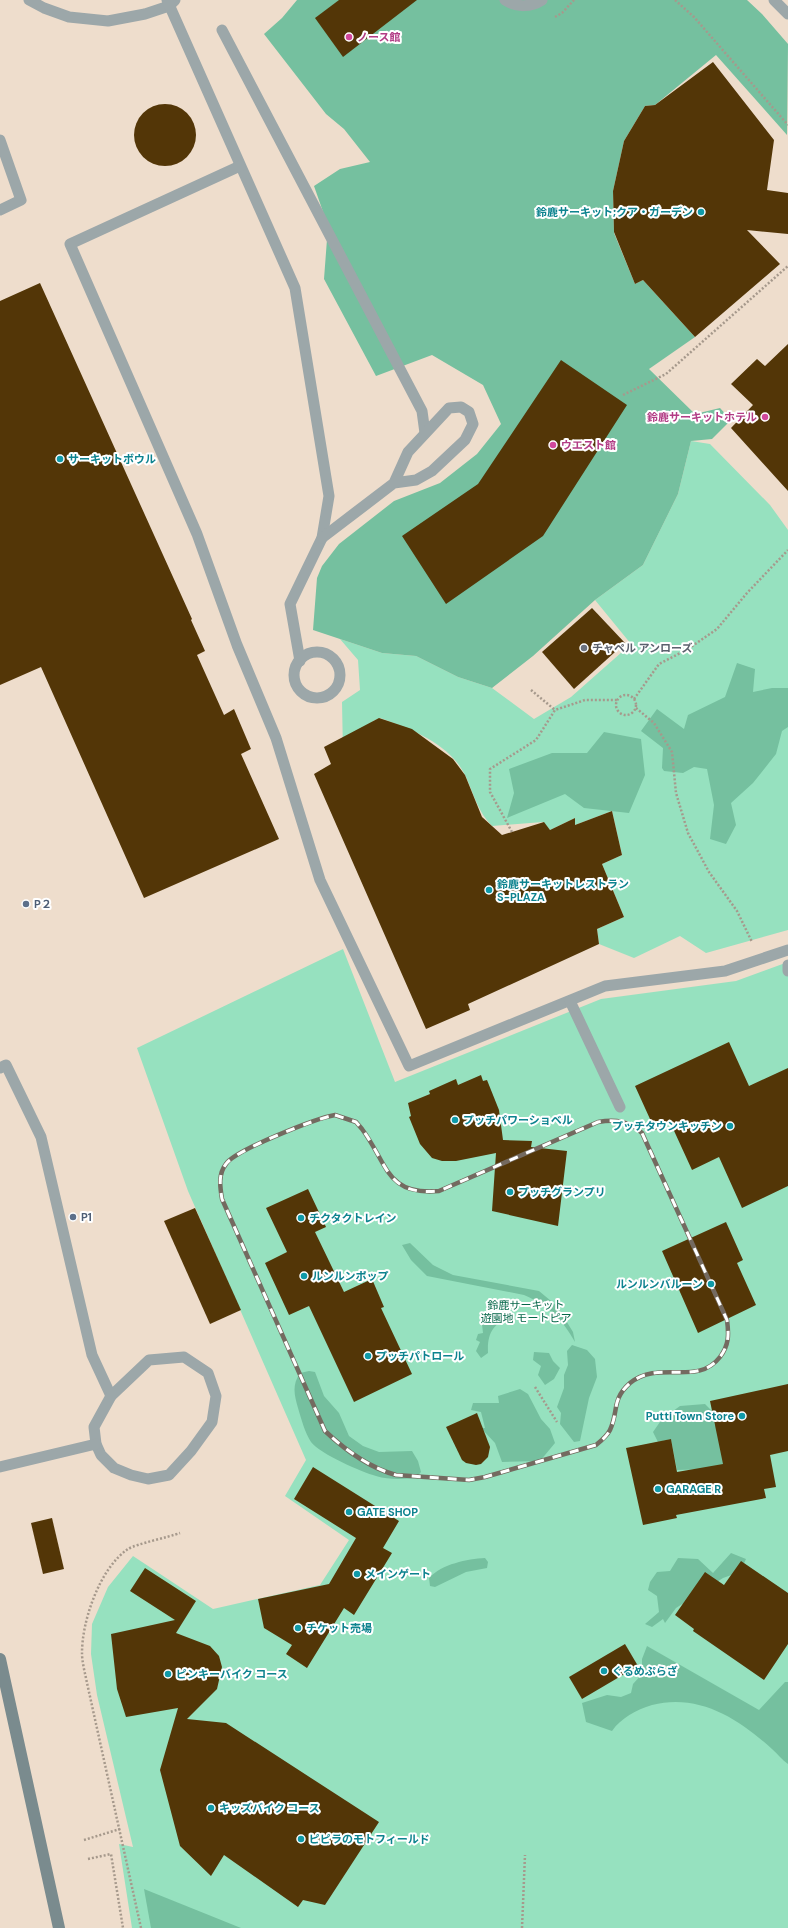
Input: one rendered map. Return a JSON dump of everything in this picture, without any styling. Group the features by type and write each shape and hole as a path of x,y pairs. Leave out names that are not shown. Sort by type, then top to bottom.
{"street":[{"path":"0,1659 59,1928"}],"lane":[{"path":"30,0 44,8 69,16 108,21 145,14 170,2 240,166 296,288 329,496 322,538 290,604 300,661 295,674 299,689 312,697 319,698 333,692 340,678 337,664 332,658 319,652 312,653 300,661"},
{"path":"505,0 516,5 526,6 536,4 542,0"},
{"path":"774,0 788,14"},
{"path":"222,30 422,411 425,433"},
{"path":"0,140 21,200 0,210"},
{"path":"240,166 70,244 197,534 237,645 276,738 320,880 410,1066 605,986 725,971 788,950"},
{"path":"322,538 394,483 408,452 449,408 461,407 469,412 473,424 465,440 432,471 416,480 394,483"},
{"path":"788,964 788,971"},
{"path":"570,1001 620,1107"},
{"path":"0,1068 6,1065 41,1137 92,1355 112,1396"},
{"path":"184,1357 208,1373 216,1396 212,1422 191,1451 169,1475 148,1479 131,1475 114,1468 101,1455 96,1444 94,1427 112,1396 149,1360 184,1357"},
{"path":"0,1467 96,1444"}],"path":[{"path":"675,0 694,17 788,125"},
{"path":"623,394 666,374 788,266"},
{"path":"758,960 751,938 737,911 709,872 688,833 676,793 672,752 654,723 636,708 634,699 659,664 688,650 717,629 746,593 788,550"},
{"path":"531,690 555,710"},
{"path":"512,832 490,792 490,769 536,740 555,710 585,700 617,700 626,695 634,699"},
{"path":"617,700 617,709 622,714 632,713 636,708"},
{"path":"535,1387 557,1422"},
{"path":"141,1928 82,1654 84,1628 104,1576 128,1549 180,1533"},
{"path":"84,1840 120,1829"},
{"path":"88,1859 111,1854 123,1928"},
{"path":"522,1928 525,1855"}],"green space":[{"path":"297,0 747,0 762,14 788,44 787,135 716,55 655,105 645,106 624,141 613,191 614,233 635,284 643,280 695,337 649,369 695,414 720,408 731,420 712,439 691,441 678,494 643,565 595,600 533,656 492,688 458,677 416,656 382,653 313,630 317,578 322,566 339,544 394,501 440,483 477,454 501,424 483,385 432,355 376,376 324,279 328,226 314,186 340,169 370,162 344,129 326,114 264,34 282,18"},
{"path":"691,441 710,444 770,505 788,530 788,930 706,953 680,936 634,958 599,944 597,929 624,917 602,864 622,855 612,811 575,825 575,818 550,830 543,822 492,826 483,815 466,777 451,755 429,739 380,718 373,721 366,743 343,753 342,702 360,690 358,660 340,639 382,653 416,656 458,677 492,688 534,719 571,697 631,644 595,600 643,565 678,494"},
{"path":"737,663 755,669 753,692 772,688 788,688 788,727 782,731 776,754 753,783 731,803 736,825 726,844 710,839 714,805 707,769 694,767 683,773 664,771 662,768 663,748 641,731 657,709 684,729 688,715 725,697"},
{"path":"604,732 641,739 645,775 629,813 584,808 565,794 507,818 514,793 509,769 552,753 587,753"},
{"name":"鈴鹿サーキット 遊園地 モートピア","path":"343,949 395,1082 601,999 736,981 788,962 788,1928 132,1928 119,1844 133,1847 97,1695 91,1654 92,1624 108,1587 133,1556 213,1609 320,1585 349,1540 285,1496 306,1460 188,1191 137,1048"},
{"path":"410,1243 433,1265 453,1275 539,1291 557,1306 573,1332 575,1342 560,1320 548,1309 533,1299 524,1295 427,1276 411,1260 402,1245"},
{"path":"503,1311 511,1311 511,1314 493,1329 490,1334 488,1353 481,1358 476,1351 480,1342 476,1340 478,1334 483,1333 482,1324"},
{"path":"572,1345 587,1350 595,1359 597,1377 589,1398 580,1441 574,1442 560,1424 561,1413 557,1407 564,1388 564,1375 568,1365 567,1351"},
{"path":"534,1352 549,1353 553,1361 560,1368 554,1379 545,1385 538,1375 541,1366 533,1360"},
{"path":"309,1371 315,1372 324,1396 339,1413 349,1436 363,1446 379,1452 412,1451 418,1461 421,1472 416,1478 391,1479 370,1474 332,1457 311,1442 302,1421 294,1390 297,1377 300,1373"},
{"path":"520,1389 528,1394 541,1419 550,1429 555,1443 540,1461 502,1462 495,1443 481,1428 485,1428 481,1412 471,1410 473,1403 499,1403 498,1396"},
{"path":"705,1404 712,1411 715,1426 730,1429 772,1467 677,1470 671,1439 658,1442 653,1432 662,1419 680,1406"},
{"path":"731,1553 746,1559 740,1572 723,1578 676,1608 665,1623 663,1619 652,1627 645,1624 659,1612 657,1596 648,1590 650,1582 657,1572 670,1571 678,1558 698,1559 713,1573"},
{"path":"485,1558 488,1562 487,1568 466,1572 435,1587 430,1586 429,1578 441,1569 463,1561"},
{"path":"647,1646 759,1710 785,1682 788,1682 788,1764 746,1728 717,1711 702,1706 669,1702 652,1705 629,1715 612,1731 586,1722 582,1703 607,1695 621,1697 631,1693 633,1684 642,1674 642,1659"},
{"path":"144,1889 241,1928 151,1928"}],"building":[{"name":"ノース館","path":"339,0 417,0 343,57 315,18"},
{"name":"鈴鹿サーキット;クア・ガーデン","path":"713,62 774,140 767,190 788,193 788,234 747,230 780,264 695,337 643,280 635,284 614,232 613,191 624,141 645,106 655,105"},
{"path":"165,104 182,109 187,113 191,118 196,135 191,152 187,157 182,161 165,166 148,161 143,157 139,152 134,135 139,118 143,113 148,109"},
{"path":"40,283 192,619 191,620 205,651 197,655 224,715 234,709 251,749 241,754 279,839 144,898 41,667 0,685 0,301"},
{"name":"鈴鹿サーキットホテル","path":"788,344 788,491 731,428 753,405 731,384 757,359 765,366"},
{"name":"ウエスト館","path":"561,360 627,405 543,536 446,604 402,536 478,484"},
{"name":"チャペル アンローズ","path":"592,608 625,643 574,689 542,652"},
{"name":"鈴鹿サーキットレストラン S-PLAZA","path":"379,718 412,729 453,759 465,775 482,817 502,835 544,822 550,830 575,818 575,825 612,811 622,855 602,864 624,917 597,929 599,944 468,1004 470,1010 426,1029 314,774 331,764 324,747"},
{"name":"プッチタウンキッチン","path":"729,1042 749,1086 788,1068 788,1186 742,1208 719,1157 692,1170 670,1122 655,1130 635,1086"},
{"path":"481,1075 483,1081 487,1080 499,1110 503,1140 532,1141 531,1147 567,1151 558,1226 492,1211 496,1153 456,1161 442,1161 432,1158 420,1144 409,1117 411,1116 408,1103 430,1094 429,1091 456,1079 458,1085"},
{"path":"308,1189 326,1227 315,1232 344,1292 372,1279 384,1307 381,1308 412,1374 354,1402 309,1306 289,1315 265,1263 287,1252 266,1208"},
{"path":"195,1208 241,1310 210,1324 164,1221"},
{"name":"ルンルンバルーン","path":"726,1222 743,1260 737,1263 756,1305 698,1333 662,1251"},
{"path":"788,1384 788,1451 770,1455 776,1487 764,1489 766,1498 676,1515 677,1518 643,1525 626,1448 671,1439 677,1472 723,1464 710,1401"},
{"path":"477,1413 490,1447 488,1457 481,1464 476,1465 466,1463 462,1460 446,1427"},
{"path":"313,1467 399,1521 383,1548 392,1553 354,1615 344,1608 307,1668 286,1654 292,1645 264,1628 258,1599 329,1584 356,1538 294,1499"},
{"path":"52,1518 64,1569 43,1574 31,1523"},
{"path":"741,1561 788,1593 788,1644 764,1680 693,1631 694,1629 675,1615 705,1572 724,1585"},
{"path":"145,1568 196,1601 176,1633 210,1646 219,1656 222,1667 217,1689 187,1719 226,1723 379,1822 325,1905 303,1900 298,1907 224,1855 211,1876 180,1846 160,1770 178,1708 126,1717 117,1689 111,1634 175,1620 130,1591"},
{"name":"ぐるめぷらざ","path":"625,1644 638,1666 582,1699 569,1677"}],"railway":[{"path":"335,1115 356,1122 371,1142 390,1175 398,1183 408,1188 422,1191 439,1191 598,1122 622,1122 627,1123 637,1129 642,1133 727,1320 728,1340 723,1353 711,1366 700,1370 689,1372 653,1373 642,1376 630,1383 620,1395 610,1430 596,1445 485,1477 469,1480 396,1475 367,1463 340,1444 325,1431 222,1199 220,1185 223,1168 233,1158 244,1151 277,1135 335,1115"}],"place":[{"name":"ノース館","path":"349,37"},
{"name":"鈴鹿サーキット;クア・ガーデン","path":"701,212"},
{"name":"鈴鹿サーキットホテル","path":"765,417"},
{"name":"ウエスト館","path":"553,445"},
{"name":"サーキットボウル","path":"60,459"},
{"name":"チャペル アンローズ","path":"584,648"},
{"name":"鈴鹿サーキットレストラン S-PLAZA","path":"489,890"},
{"name":"P２","path":"26,904"},
{"name":"プッチパワーショベル","path":"455,1120"},
{"name":"プッチタウンキッチン","path":"730,1126"},
{"name":"プッチグランプリ","path":"510,1192"},
{"name":"P1","path":"73,1217"},
{"name":"チクタクトレイン","path":"301,1218"},
{"name":"ルンルンポップ","path":"304,1276"},
{"name":"ルンルンバルーン","path":"711,1284"},
{"name":"プッチパトロール","path":"368,1356"},
{"name":"Putti Town Store","path":"742,1416"},
{"name":"GARAGE R","path":"658,1489"},
{"name":"GATE SHOP","path":"349,1512"},
{"name":"メインゲート","path":"357,1574"},
{"name":"チケット売場","path":"298,1628"},
{"name":"ぐるめぷらざ","path":"604,1671"},
{"name":"ピンキーバイク コース","path":"168,1674"},
{"name":"キッズバイク コース","path":"211,1808"},
{"name":"ピピラのモトフィールド","path":"301,1839"}]}
